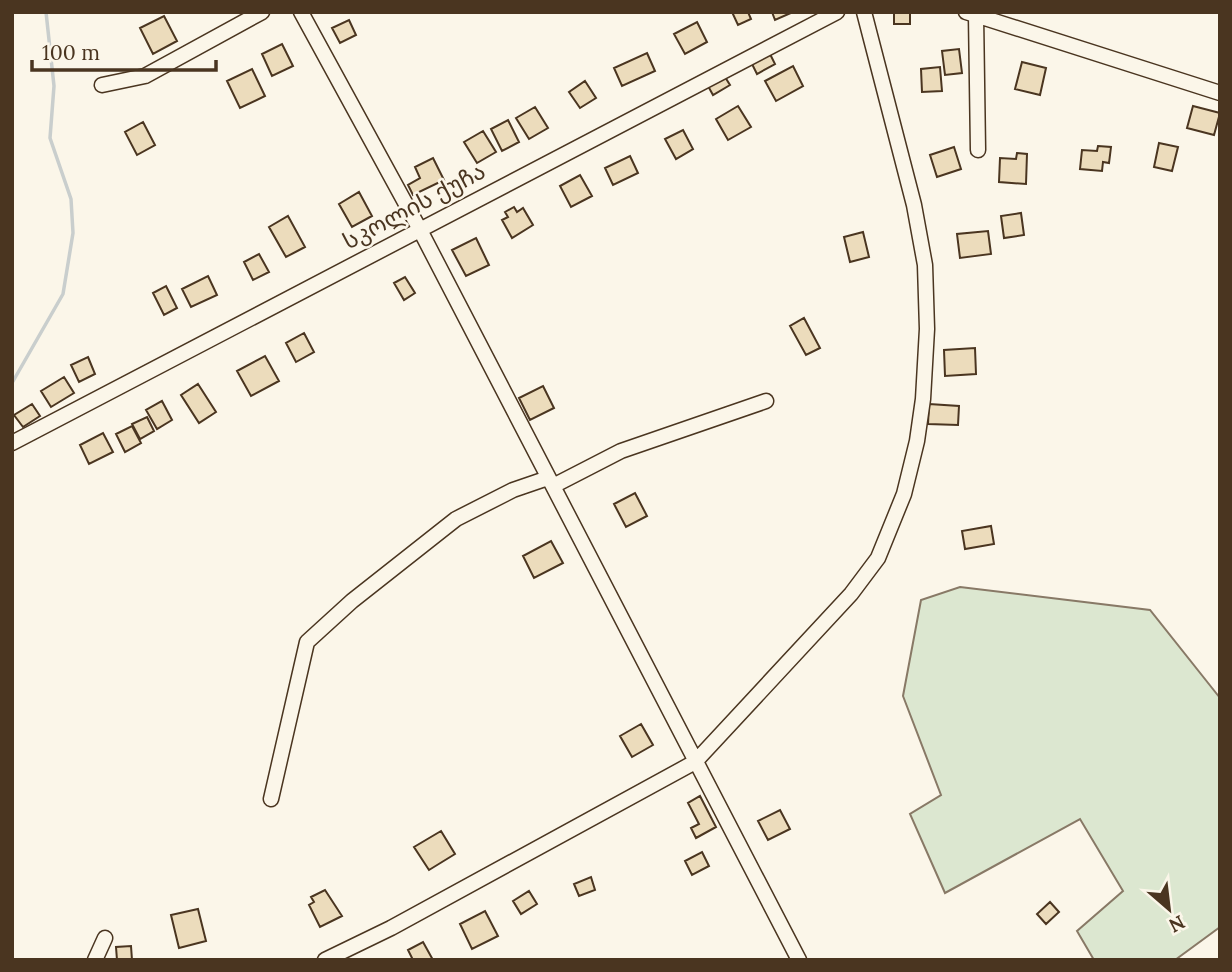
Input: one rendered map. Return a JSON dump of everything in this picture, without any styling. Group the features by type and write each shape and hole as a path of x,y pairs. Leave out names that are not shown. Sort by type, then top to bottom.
{"street":[{"path":"102,85 145,76 262,12"},
{"path":"301,12 419,228 799,960"},
{"path":"325,960 390,928 695,762 851,594 878,558 904,494 916,441 923,399 927,329 925,265 914,205 864,12"},
{"name":"სკოლის ქუჩა","path":"12,443 832,14"},
{"path":"978,150 971,14 1220,93"},
{"path":"271,799 307,642 352,601 456,519 513,490 551,482 621,451 766,401"},
{"path":"95,960 105,939"}],"green space":[{"path":"960,587 1150,610 1220,698 1220,927 1175,960 1094,960 1077,931 1123,891 1080,819 945,893 910,814 941,795 903,696 921,600"}],"building":[{"path":"732,12 748,12 751,19 738,25"},
{"path":"772,12 793,12 775,20"},
{"path":"894,12 910,12 910,24 894,24"},
{"path":"164,16 177,41 153,54 140,28"},
{"path":"349,20 356,35 340,43 332,28"},
{"path":"697,22 707,42 685,54 674,34"},
{"path":"282,44 293,66 272,76 262,54"},
{"path":"959,49 962,73 945,75 942,51"},
{"path":"769,52 775,64 757,74 751,62"},
{"path":"647,53 655,71 622,86 614,68"},
{"path":"1022,62 1046,68 1040,95 1015,89"},
{"path":"793,66 803,86 776,101 765,81"},
{"path":"940,67 942,91 922,92 921,69"},
{"path":"252,69 265,96 240,108 227,81"},
{"path":"725,77 730,85 713,95 708,86"},
{"path":"585,81 596,98 580,108 569,92"},
{"path":"738,106 751,127 728,140 716,119"},
{"path":"1193,106 1220,113 1214,135 1187,128"},
{"path":"535,107 548,128 529,139 516,118"},
{"path":"508,120 519,142 502,151 491,129"},
{"path":"143,122 155,145 137,155 125,132"},
{"path":"683,130 693,149 676,159 665,139"},
{"path":"483,131 496,152 477,163 464,142"},
{"path":"1159,143 1178,147 1172,171 1154,167"},
{"path":"1098,146 1111,147 1109,163 1103,162 1102,171 1080,169 1082,150 1097,151"},
{"path":"954,147 961,169 937,177 930,155"},
{"path":"1017,153 1027,154 1026,184 999,182 1000,158 1016,159"},
{"path":"630,156 638,173 613,185 605,168"},
{"path":"433,158 444,180 413,195 408,185 420,178 415,167"},
{"path":"580,175 592,196 571,207 560,186"},
{"path":"359,192 372,216 352,227 339,204"},
{"path":"514,207 517,212 523,208 533,225 512,238 502,220 508,217 505,212"},
{"path":"1021,213 1024,235 1004,238 1001,216"},
{"path":"288,216 305,247 286,257 269,227"},
{"path":"988,231 991,254 960,258 957,234"},
{"path":"863,232 869,257 850,262 844,237"},
{"path":"476,238 489,265 466,276 452,250"},
{"path":"259,254 269,272 253,280 244,262"},
{"path":"208,276 217,295 191,307 182,289"},
{"path":"405,277 415,293 404,300 394,283"},
{"path":"166,286 177,308 164,315 153,293"},
{"path":"804,318 820,348 806,355 790,326"},
{"path":"304,333 314,352 296,362 286,343"},
{"path":"975,348 976,374 945,376 944,350"},
{"path":"265,356 279,381 251,396 237,371"},
{"path":"88,357 95,374 79,382 71,365"},
{"path":"64,377 74,393 51,407 41,391"},
{"path":"198,384 216,412 199,423 181,395"},
{"path":"543,386 554,408 530,420 519,398"},
{"path":"162,401 172,420 157,429 146,410"},
{"path":"32,404 40,416 23,427 14,415"},
{"path":"929,404 959,406 958,425 928,424"},
{"path":"147,417 154,431 140,439 132,424"},
{"path":"132,426 141,443 125,452 116,434"},
{"path":"103,433 113,452 89,464 80,445"},
{"path":"635,493 647,516 626,527 614,504"},
{"path":"991,526 994,544 965,549 962,531"},
{"path":"551,541 563,563 534,578 523,556"},
{"path":"641,724 653,745 632,757 620,736"},
{"path":"700,796 716,827 696,838 691,828 699,824 688,803"},
{"path":"780,810 790,829 768,840 758,821"},
{"path":"441,831 455,854 429,870 414,847"},
{"path":"702,852 709,866 692,875 685,861"},
{"path":"591,877 595,890 579,896 574,884"},
{"path":"325,890 342,916 320,927 309,905 314,902 311,897"},
{"path":"529,891 537,904 521,914 513,901"},
{"path":"1050,902 1059,912 1046,924 1037,914"},
{"path":"198,909 206,941 179,948 171,915"},
{"path":"485,911 498,936 472,949 460,924"},
{"path":"423,942 433,960 413,960 408,950"},
{"path":"131,946 132,960 117,960 116,947"}],"waterway":[{"path":"12,383 63,294 73,233 71,199 50,138 54,86 46,12"},
{"path":"12,537 12,548"}]}
